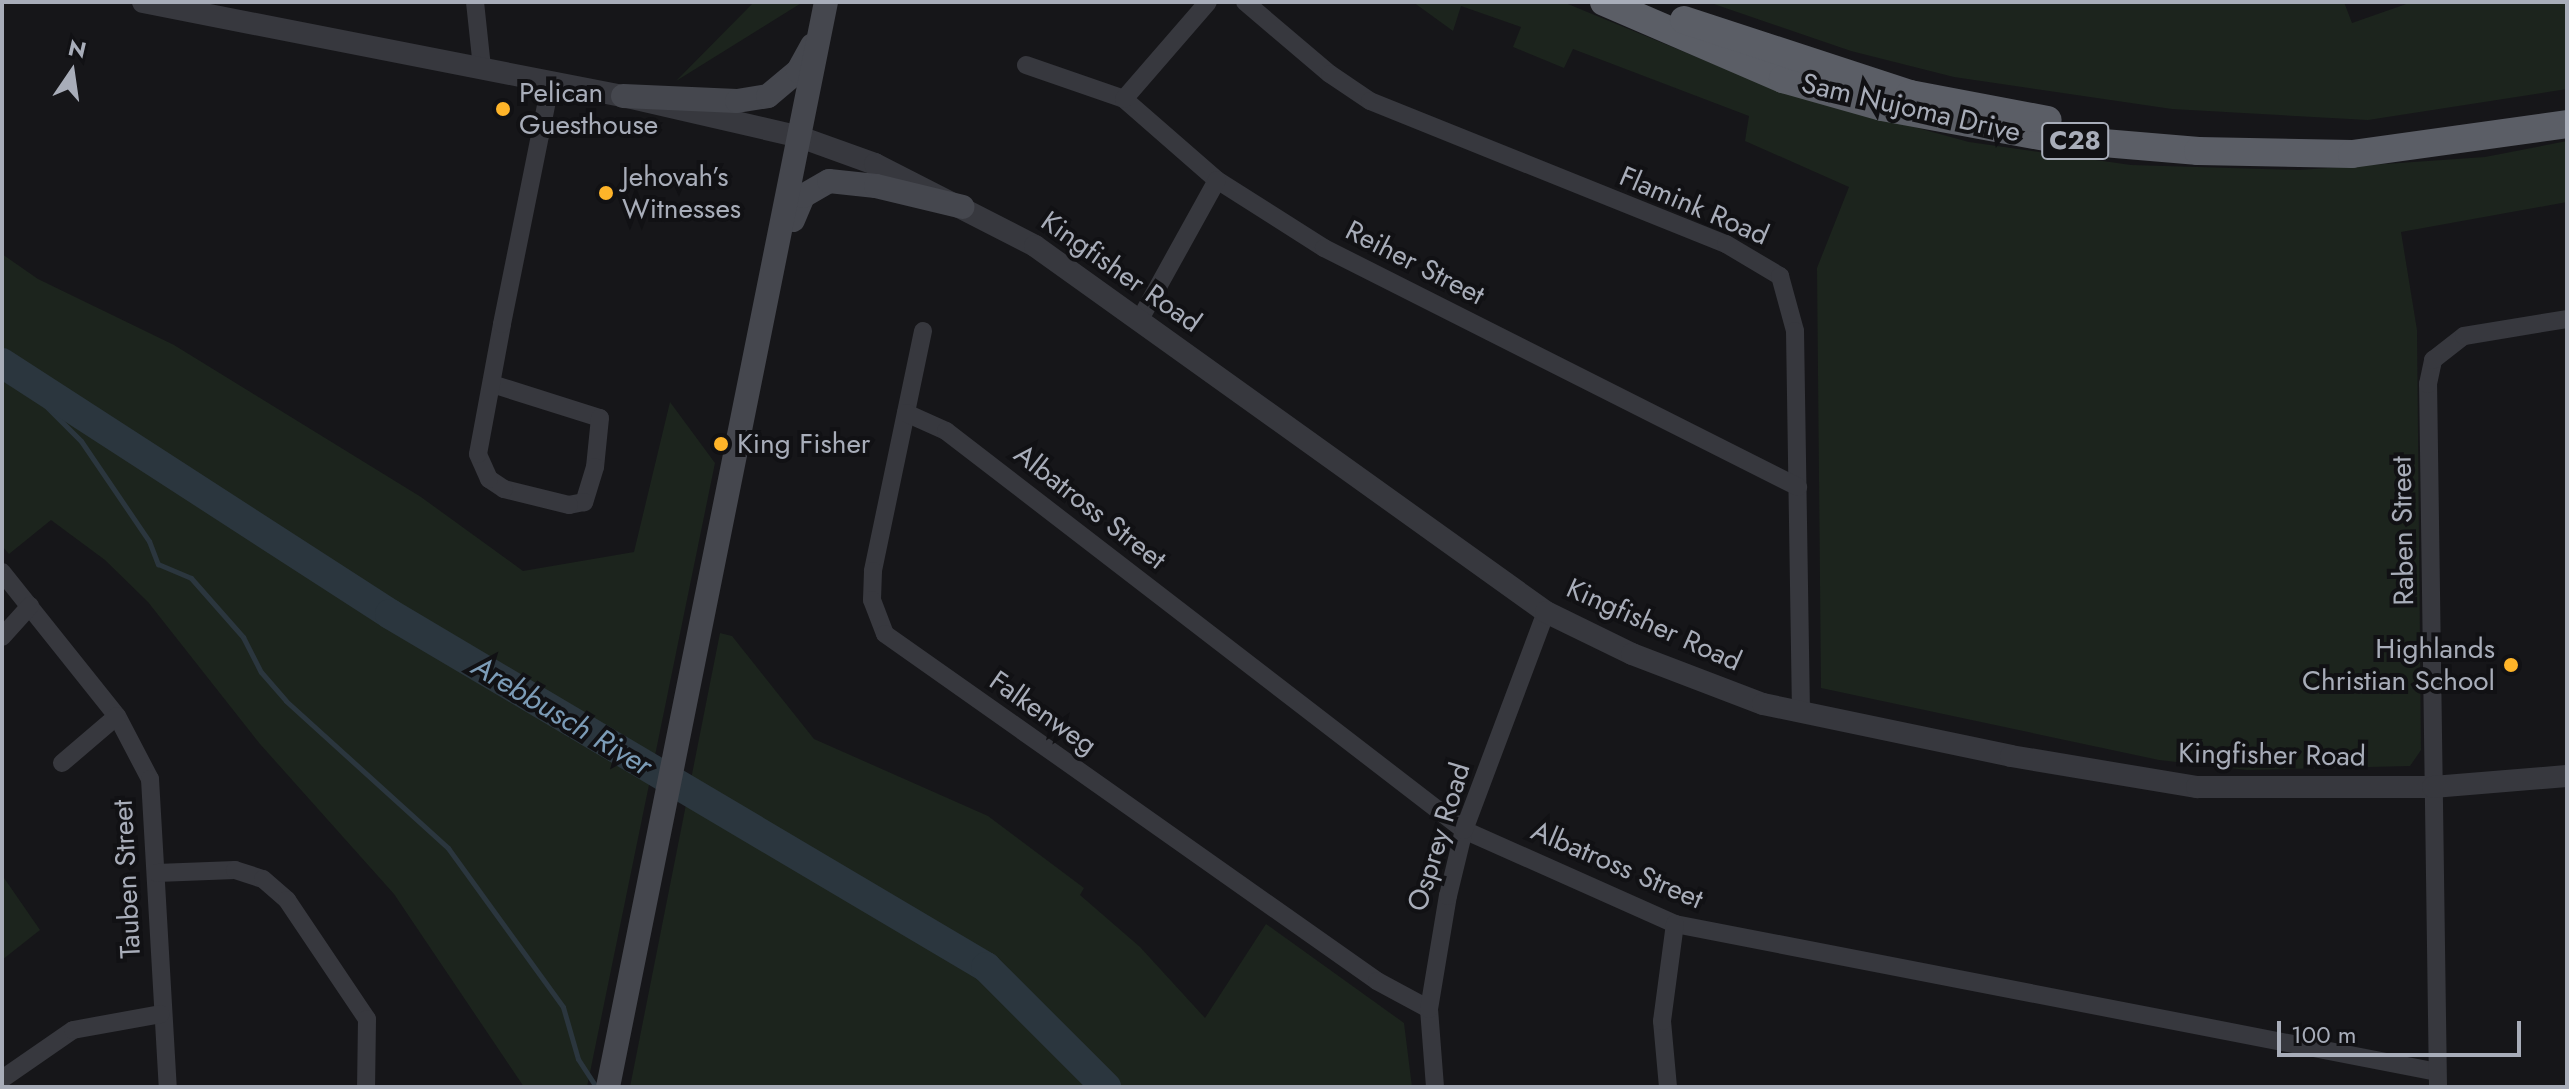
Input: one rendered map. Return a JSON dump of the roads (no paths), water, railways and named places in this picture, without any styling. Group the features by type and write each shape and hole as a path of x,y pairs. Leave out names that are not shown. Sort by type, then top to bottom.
{"highway":[{"name":"Sam Nujoma Drive","path":"1604,2 1783,79 1882,107 2056,139 2198,151 2352,154 2567,124"},
{"name":"Sam Nujoma Drive","path":"1647,2 1809,65 1910,94 2048,120 2205,136 2313,137 2452,126 2567,105"}],"main road":[{"path":"623,96 737,101 768,96 798,71 824,11"},
{"path":"608,1087 658,828 769,298 824,11"},
{"path":"769,298 797,210 819,183 850,181 963,207"}],"street":[{"name":"Kingfisher Road","path":"143,2 623,96 800,137 875,164 1035,246 1546,612 1684,675 1801,713 2197,787 2433,787 2567,776"},
{"path":"475,2 482,67"},
{"path":"1124,99 1208,2"},
{"name":"Flamink Road","path":"1245,2 1330,74 1391,112 1726,244 1780,276 1795,331 1801,713"},
{"name":"Reiher Street","path":"1026,65 1124,99 1217,180 1324,248 1798,487"},
{"path":"492,384 600,418 595,467 584,502 523,496 489,479 478,454 551,81"},
{"path":"1139,321 1217,180"},
{"name":"Raben Street","path":"2437,1079 2428,384 2433,360 2464,336 2567,319"},
{"name":"Falkenweg","path":"923,331 873,571 875,620 885,634 1377,981 1429,1009"},
{"name":"Albatross Street","path":"906,413 946,431 1464,830 1675,924 2437,1079"},
{"name":"Tauben Street","path":"2,572 117,716 150,779 157,873 161,1014 168,1087"},
{"path":"2,637 30,606"},
{"name":"Osprey Road","path":"1435,1087 1429,1009 1439,934 1464,830 1546,612"},
{"path":"62,763 117,716"},
{"path":"157,873 235,870 263,879 287,900 367,1019 366,1087"},
{"path":"1668,1087 1662,1021 1675,924"},
{"path":"2,1079 73,1030 161,1014"}],"waterway":[{"name":"Arebbusch River","path":"2,363 390,614 986,967 1106,1087"},
{"path":"9,369 81,441 149,541 158,564 191,578 243,637 261,672 286,701 448,848 563,1007 578,1059 596,1087"}],"place":[{"name":"Pelican Guesthouse","path":"503,109"},
{"name":"Jehovah’s Witnesses","path":"606,193"},
{"name":"King Fisher","path":"721,444"},
{"name":"Highlands Christian School","path":"2511,665"}]}
